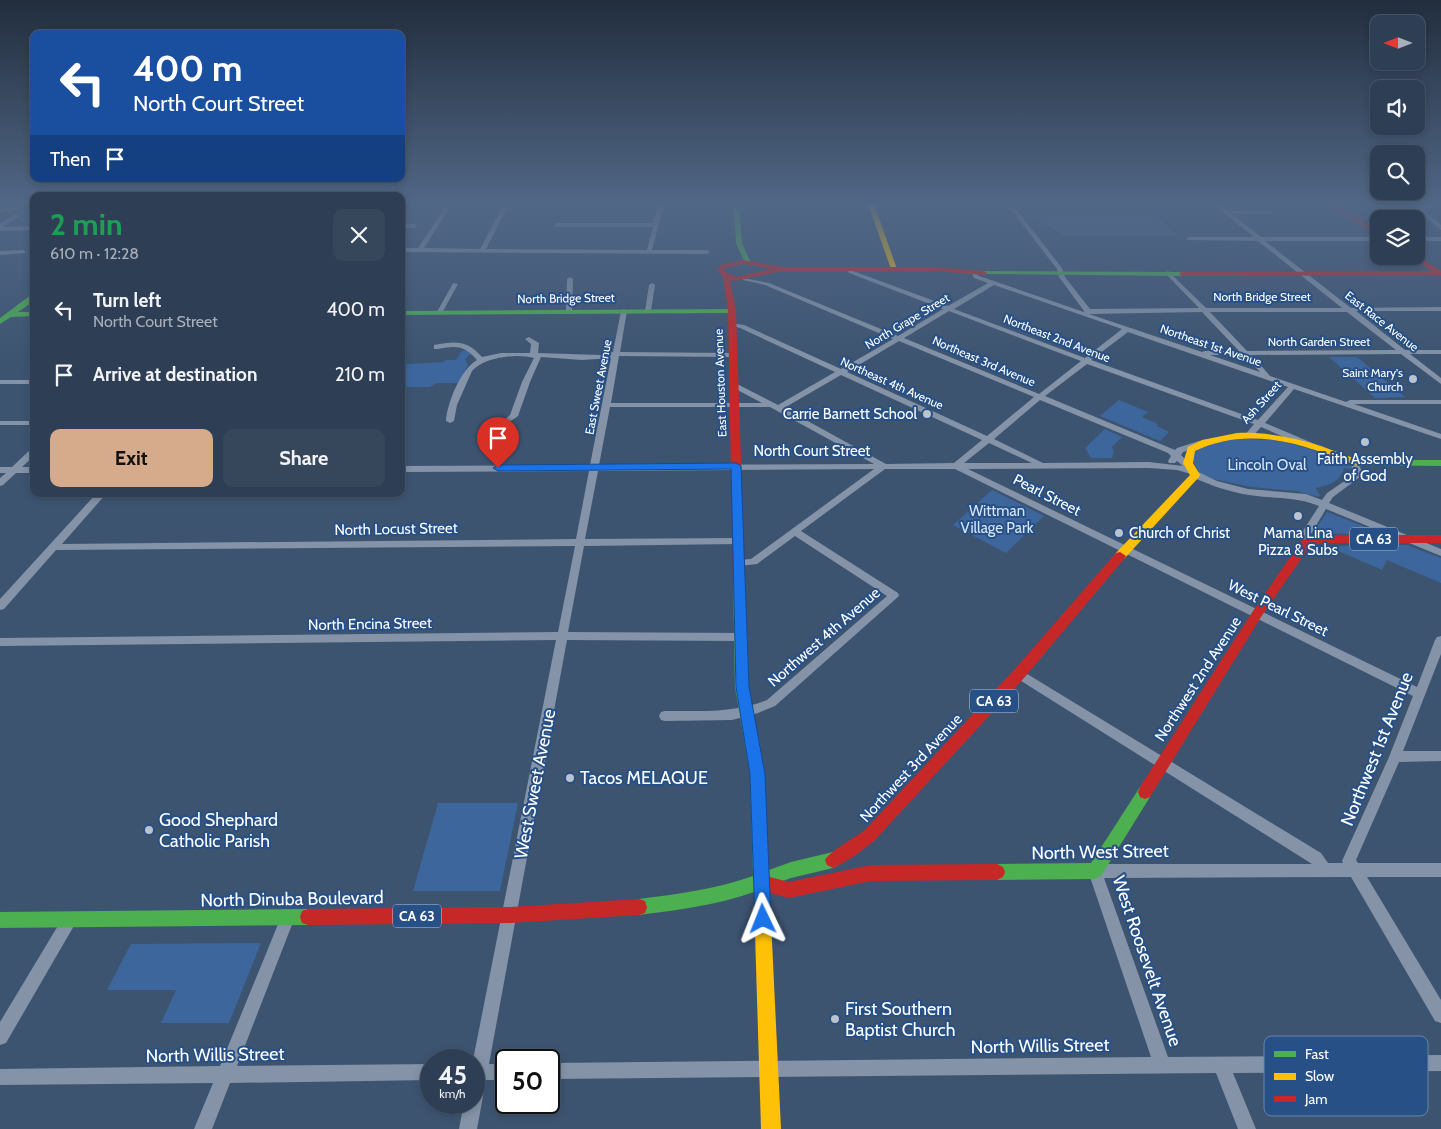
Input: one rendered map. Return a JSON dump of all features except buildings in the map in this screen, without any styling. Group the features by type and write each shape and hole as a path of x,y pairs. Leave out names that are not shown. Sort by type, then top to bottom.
{"main road":[{"path":"734,257 720,269 726,276 782,269 934,269 974,274 1441,273"},
{"path":"743,257 751,273"},
{"path":"890,257 894,269"},
{"path":"1425,263 1441,273"},
{"path":"728,264 751,273"},
{"path":"731,299 736,282 751,273"},
{"name":"East Houston Avenue","path":"726,276 732,311 735,385 742,687 757,774 771,1129"},
{"path":"0,322 5,314 30,300"},
{"name":"North Bridge Street","path":"405,312 732,311"},
{"path":"5,314 30,314"},
{"path":"1199,444 1226,436 1249,435 1282,439 1367,464 1441,463"},
{"name":"CA 63","path":"1191,471 1188,454 1191,449 1199,444"},
{"name":"Northwest 3rd Avenue","path":"762,883 790,870 832,861 858,847 1019,674 1191,471"},
{"name":"CA 63","path":"1306,543 1323,539 1441,539"},
{"name":"Northwest 2nd Avenue","path":"1095,871 1257,614 1306,543"},
{"path":"858,847 855,854 856,862 864,871 872,873"},
{"name":"North West Street","path":"762,883 788,890 872,873 1095,871"},
{"name":"North Dinuba Boulevard","path":"0,920 511,915 685,900 733,892 762,883"}],"street":[{"path":"1050,257 1087,312"},
{"name":"East Race Avenue","path":"1282,257 1441,382"},
{"name":"Northeast 2nd Avenue","path":"849,269 851,272 1087,361 1259,425 1294,436 1317,448"},
{"name":"Northeast 3rd Avenue","path":"751,273 767,284 1175,452 1191,471"},
{"name":"Northeast 3rd Avenue","path":"751,273 767,284"},
{"name":"Northeast 1st Avenue","path":"974,274 976,277 993,283 1087,312 1197,353 1441,437"},
{"path":"1168,274 1270,377"},
{"path":"569,312 570,279"},
{"name":"North Grape Street","path":"776,406 842,372 993,283"},
{"path":"440,312 455,284"},
{"path":"648,312 652,285"},
{"name":"North Bridge Street","path":"1087,312 1441,309"},
{"name":"East Sweet Avenue","path":"594,467 624,312"},
{"name":"Northeast 4th Avenue","path":"732,324 742,326 990,439 1042,465"},
{"path":"956,466 1038,397 1128,328"},
{"path":"505,423 514,416 526,382 538,358 534,353 535,342 529,339"},
{"path":"437,347 462,345 470,347 481,360"},
{"name":"North Garden Street","path":"1197,353 1441,352"},
{"path":"450,421 450,413 467,374 473,365 481,360 506,356 733,355"},
{"path":"0,382 30,382"},
{"path":"735,385 884,466 753,562 739,564"},
{"name":"Ash Street","path":"1249,435 1293,386"},
{"path":"1342,402 1441,402"},
{"path":"606,405 776,406"},
{"path":"0,423 30,423"},
{"path":"1149,464 1172,461 1175,452 1199,444"},
{"path":"0,483 30,456"},
{"path":"1326,504 1330,495 1356,477 1357,469 1352,461"},
{"name":"North Court Street","path":"405,468 1149,464 1191,471"},
{"name":"Pearl Street","path":"956,466 1125,550"},
{"name":"West Sweet Avenue","path":"481,1049 511,915 594,467"},
{"path":"0,470 30,470"},
{"path":"1191,471 1214,483 1248,492 1299,496 1326,504 1441,553"},
{"path":"0,606 98,497"},
{"name":"Northwest 2nd Avenue","path":"1306,543 1306,534 1326,504"},
{"name":"Northwest 4th Avenue","path":"665,716 728,716 746,712 770,703 894,596 795,532"},
{"name":"North Locust Street","path":"54,547 738,542"},
{"name":"West Pearl Street","path":"1125,550 1419,693"},
{"name":"North Encina Street","path":"0,642 562,636 740,637"},
{"name":"Northwest 1st Avenue","path":"1354,870 1349,861 1395,757 1441,640"},
{"path":"1019,674 1316,858 1323,869"},
{"path":"1395,757 1441,756"},
{"path":"1354,870 1441,1015"},
{"name":"North West Street","path":"1095,871 1441,870"},
{"name":"West Roosevelt Avenue","path":"1095,871 1162,1064"},
{"path":"204,1129 289,916"},
{"path":"0,1037 70,919"},
{"name":"North Willis Street","path":"1428,1063 1441,1063"},
{"path":"1221,1064 1247,1129"},
{"name":"North Willis Street","path":"560,1071 1264,1064"},
{"name":"North Willis Street","path":"0,1076 420,1072"},
{"name":"West Sweet Avenue","path":"468,1129 471,1114"}],"green space":[{"path":"468,349 471,354 465,359 468,365 460,383 436,383 430,387 405,386 405,367 407,364 456,360 461,352"},
{"path":"1329,357 1357,357 1405,397 1375,398"},
{"path":"1119,400 1148,412 1142,417 1158,424 1157,426 1169,432 1160,441 1100,416"},
{"path":"1105,429 1122,437 1112,447 1114,452 1112,458 1091,458 1085,448"},
{"name":"Lincoln Oval","path":"1241,439 1279,441 1310,449 1342,461 1353,469 1344,468 1340,477 1333,483 1315,488 1320,495 1319,497 1297,491 1251,487 1199,474 1191,456 1196,451 1214,443"},
{"name":"Wittman Village Park","path":"992,490 1044,516 1006,553 953,525"},
{"path":"1327,512 1378,532 1380,535 1313,533"},
{"path":"1407,545 1441,558 1441,583 1387,560 1382,570 1327,546"},
{"path":"438,803 518,803 500,891 413,891"},
{"path":"261,943 229,1023 161,1023 176,990 107,990 131,944"}],"traffic: fast":[{"path":"745,257 748,263"},
{"path":"984,273 1182,274"},
{"path":"0,322 30,300"},
{"path":"405,313 732,311"},
{"path":"10,315 30,314"},
{"path":"1361,463 1441,463"},
{"path":"739,580 742,687 757,774 762,900"},
{"path":"997,872 1095,871 1145,792"},
{"path":"639,907 680,902 734,891 791,870 833,860"},
{"path":"0,920 308,917"}],"traffic: slow":[{"path":"890,257 894,269"},
{"path":"1120,556 1195,475 1188,463 1191,449 1206,442 1237,436 1270,437 1302,443 1361,463"},
{"path":"762,900 771,1129"}],"traffic: jam":[{"path":"782,269 743,262 723,266 720,271 735,279 782,269 934,269 984,273"},
{"path":"1425,264 1440,273"},
{"path":"1182,274 1441,273"},
{"path":"726,276 732,311 739,580"},
{"path":"1145,792 1257,614 1306,543 1323,539 1441,539"},
{"path":"833,860 851,850 869,836 1019,674 1120,556"},
{"path":"762,883 789,890 871,873 997,872"},
{"path":"308,917 511,915 639,907"}],"place":[{"name":"Saint Mary's Church","path":"1413,379"},
{"name":"Carrie Barnett School","path":"927,414"},
{"name":"Faith Assembly of God","path":"1365,442"},
{"name":"Mama Lina Pizza & Subs","path":"1298,516"},
{"name":"Church of Christ","path":"1119,533"},
{"name":"Tacos MELAQUE","path":"570,778"},
{"name":"Good Shephard Catholic Parish","path":"149,830"},
{"name":"First Southern Baptist Church","path":"835,1019"}],"route":[{"path":"498,468 736,466 742,687 757,774 763,919"}]}
